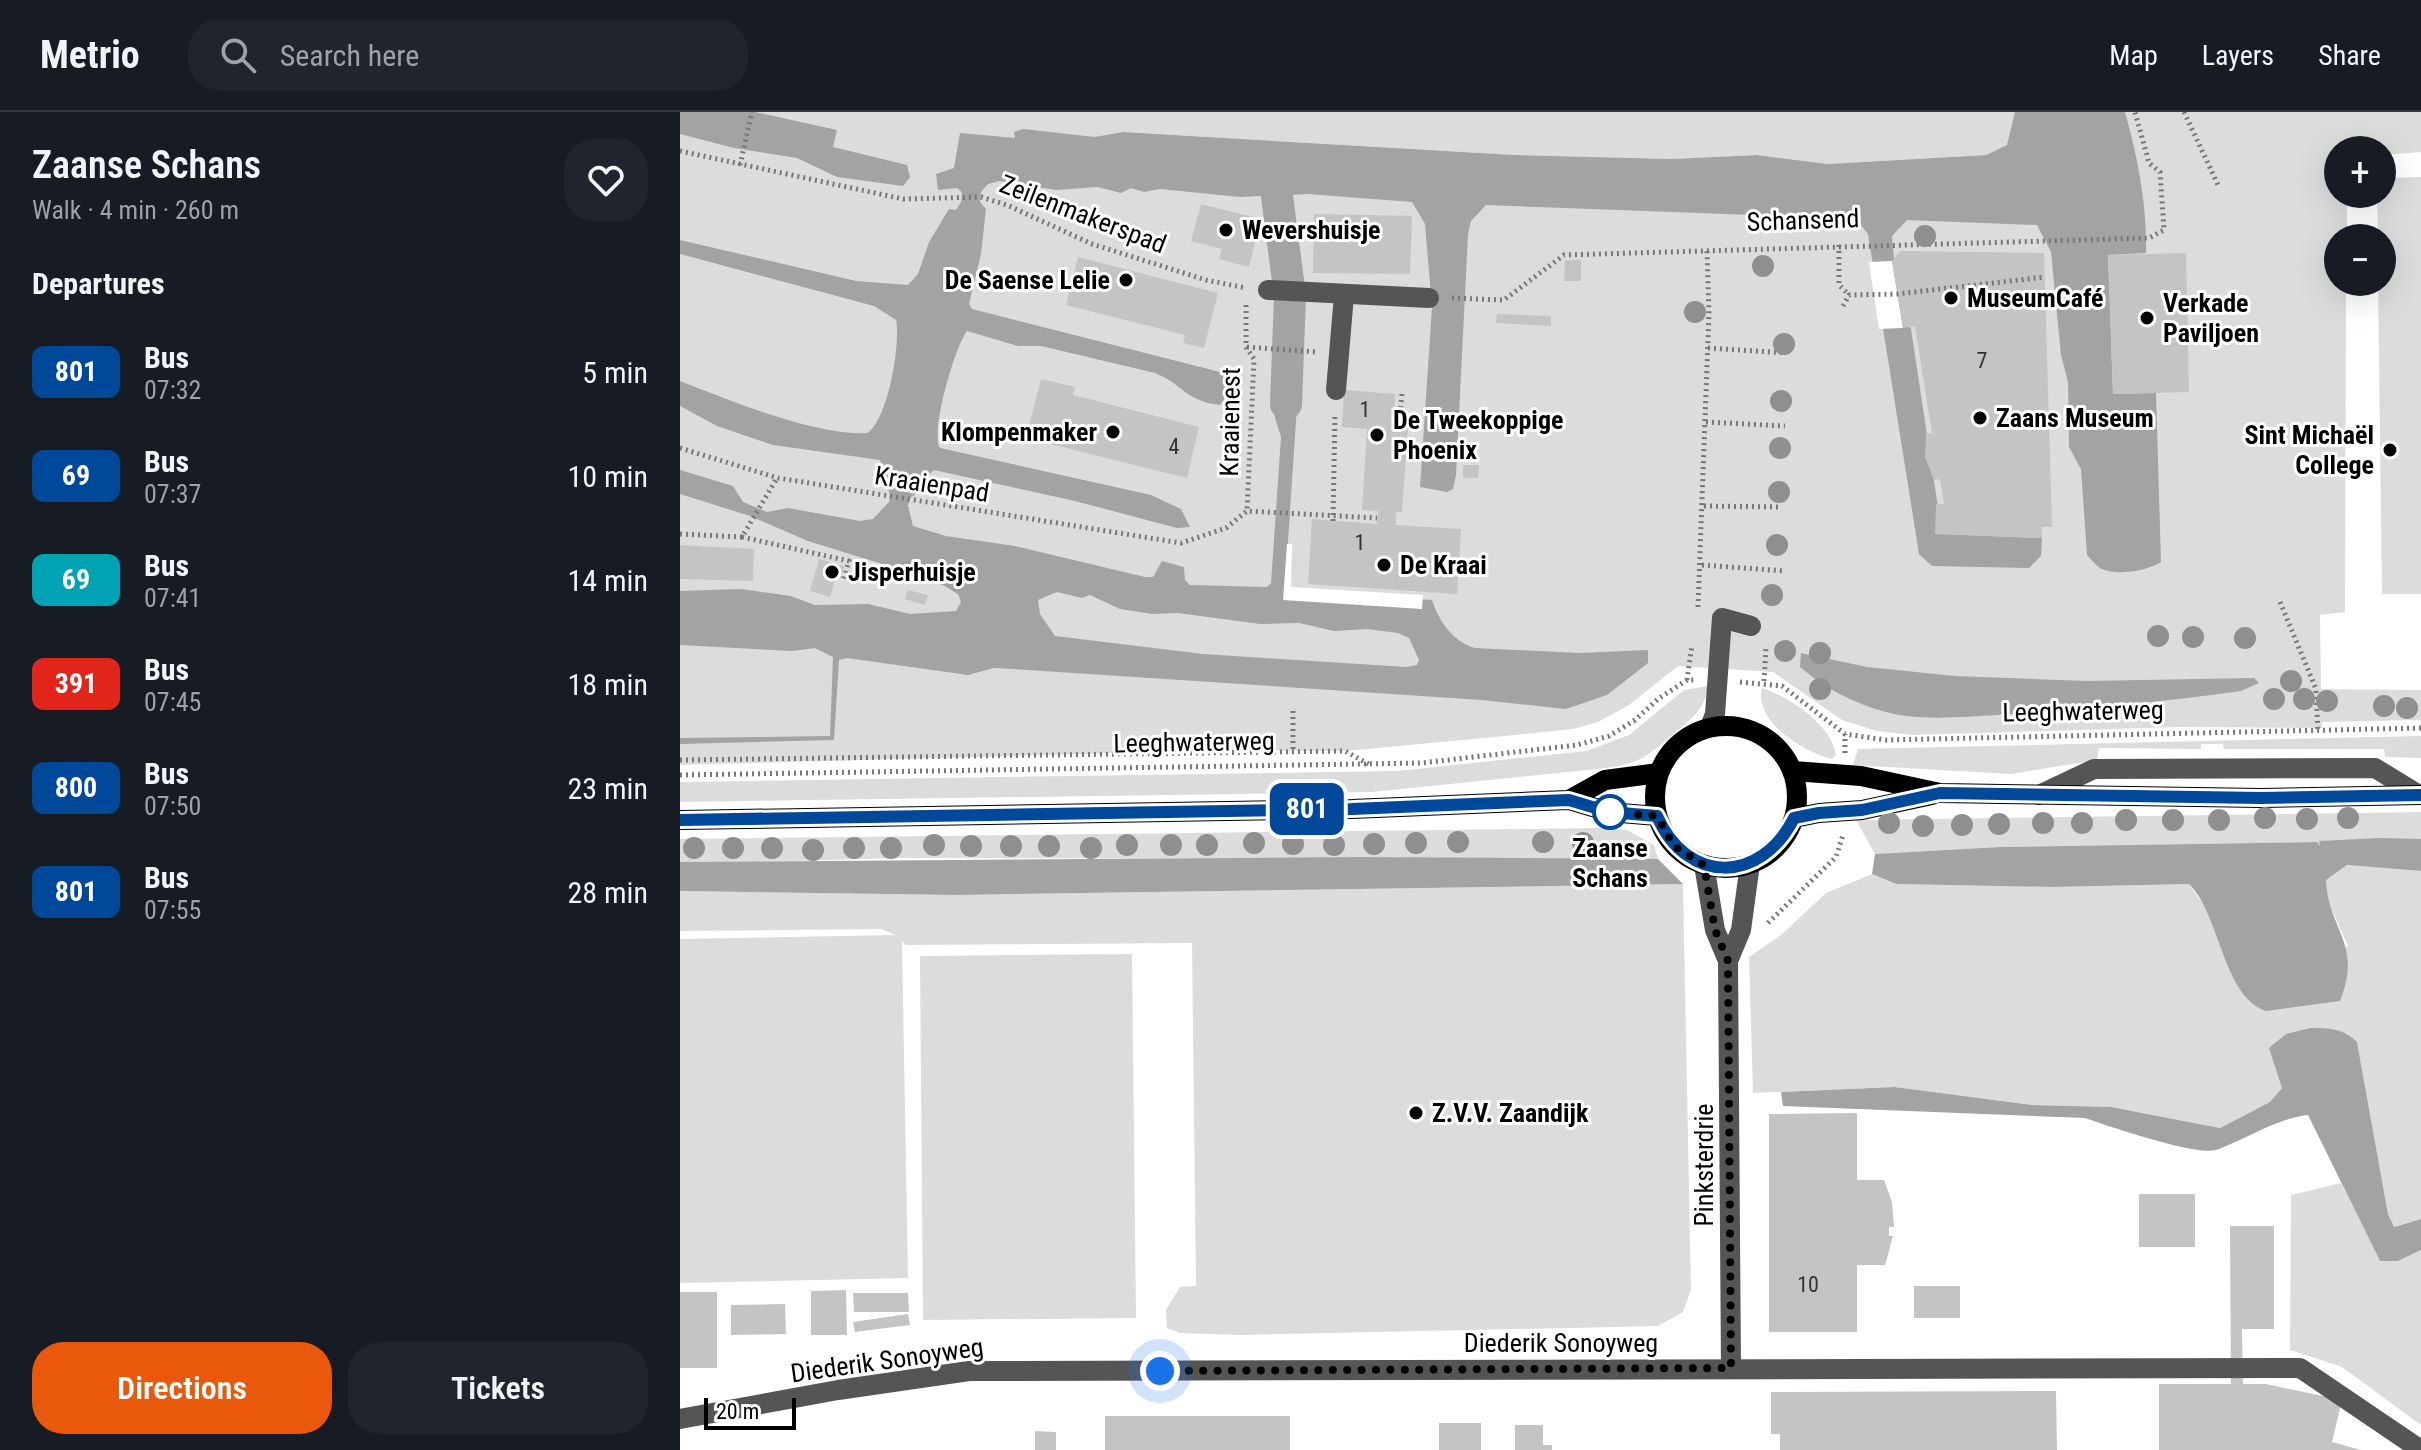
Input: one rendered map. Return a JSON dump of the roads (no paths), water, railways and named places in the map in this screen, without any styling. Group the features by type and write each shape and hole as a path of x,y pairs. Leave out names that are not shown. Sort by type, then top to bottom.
{"main road":[{"path":"1731,725 1752,730 1783,754 1793,771 1797,803 1794,818 1777,846 1750,864 1727,868 1704,865 1674,846 1657,816 1654,802 1659,773 1670,752 1688,737 1710,727 1731,725"},
{"path":"1793,771 1844,774 1940,793 2420,795"},
{"path":"1569,800 1605,780 1659,773"},
{"path":"1794,818 1862,810 1940,793"},
{"path":"680,820 1352,809 1569,800 1609,812 1657,816"}],"street":[{"path":"1268,290 1429,298"},
{"path":"1336,390 1344,295"},
{"path":"1710,727 1715,714 1722,618 1751,626"},
{"path":"2039,795 2094,769 2375,768 2420,795"},
{"name":"Pinksterdrie","path":"1728,961 1741,930 1750,864"},
{"name":"Pinksterdrie","path":"1704,865 1715,930 1728,961 1731,1368"},
{"name":"Diederik Sonoyweg","path":"680,1419 838,1390 969,1371 2300,1368 2421,1450"}],"waterway":[{"path":"1277,196 1290,296 1286,404"}],"place":[{"name":"Wevershuisje","path":"1226,230"},
{"name":"De Saense Lelie","path":"1126,280"},
{"name":"MuseumCafé","path":"1951,298"},
{"name":"Verkade Paviljoen","path":"2147,318"},
{"name":"Zaans Museum","path":"1980,418"},
{"name":"Klompenmaker","path":"1113,432"},
{"name":"De Tweekoppige Phoenix","path":"1377,435"},
{"name":"Sint Michaël College","path":"2390,450"},
{"name":"De Kraai","path":"1384,565"},
{"name":"Jisperhuisje","path":"832,572"},
{"name":"Zaanse Schans","path":"1610,812"},
{"name":"Z.V.V. Zaandijk","path":"1416,1113"}]}
